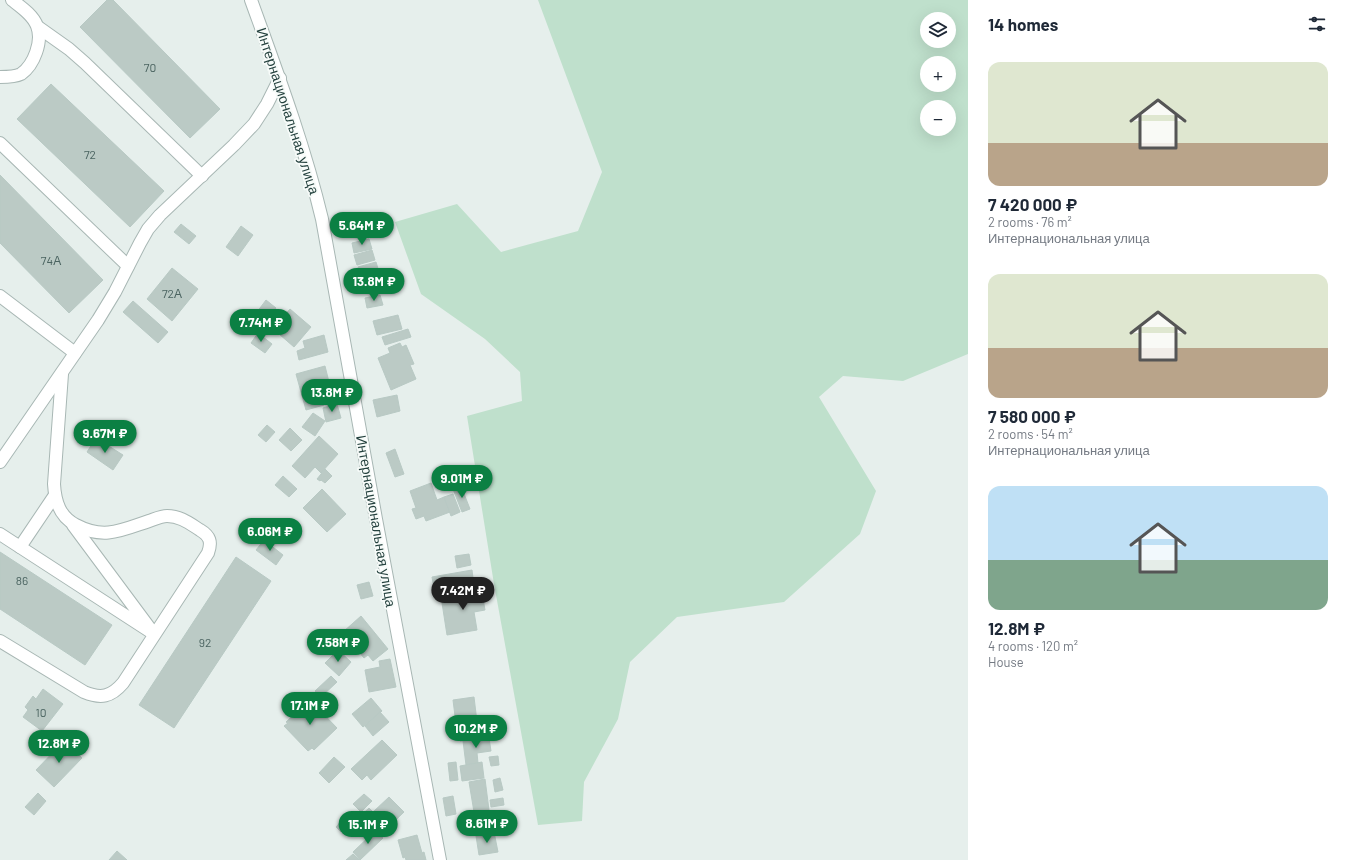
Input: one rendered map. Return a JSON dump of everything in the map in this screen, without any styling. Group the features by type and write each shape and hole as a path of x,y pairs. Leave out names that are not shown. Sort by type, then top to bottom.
{"street":[{"path":"12,0 31,17 38,27 69,49 85,63 202,176"},
{"name":"Интернациональная улица","path":"251,0 280,78 312,176 322,219 374,512 440,860"},
{"path":"0,77 21,74 30,65 39,39 38,27"},
{"path":"0,462 98,320 148,229 160,215 254,124 267,104 280,78"},
{"path":"0,143 128,266"},
{"path":"0,296 75,353"},
{"path":"62,374 54,484 59,509 71,522 154,634"},
{"path":"20,547 55,495"},
{"path":"0,641 84,692 95,696 104,696 115,692 123,683 208,553 211,545 210,538 205,533 184,519 177,517 166,516 116,532 99,534 86,530 71,522"},
{"path":"0,534 154,634"}],"green space":[{"path":"538,0 968,0 968,354 903,381 843,376 819,397 876,491 860,534 784,602 677,617 630,662 618,719 584,782 582,821 538,825 494,584 467,416 522,401 520,372 485,339 421,294 395,222 457,204 501,252 578,231 602,172"}],"building":[{"path":"107,0 113,0 220,109 190,138 80,27"},
{"path":"51,84 164,191 130,227 17,119"},
{"path":"0,175 103,280 69,313 0,243"},
{"path":"181,224 196,236 189,244 174,232"},
{"path":"241,226 253,235 238,256 226,247"},
{"path":"369,239 372,249 354,253 352,243"},
{"path":"372,250 375,260 357,265 354,255"},
{"path":"376,262 379,272 361,278 358,267"},
{"path":"172,268 198,289 172,321 147,299"},
{"path":"380,295 383,305 367,308 365,298"},
{"path":"266,300 276,308 260,327 251,320"},
{"path":"133,301 168,332 158,343 123,312"},
{"path":"290,309 311,327 294,347 279,334 286,326 279,321"},
{"path":"398,315 402,329 377,335 373,321"},
{"path":"408,329 411,337 385,345 382,337"},
{"path":"258,333 272,344 265,353 251,343"},
{"path":"324,335 328,352 299,360 297,351 305,348 303,341"},
{"path":"400,343 402,347 406,345 414,364 410,365 416,379 391,390 378,358 390,353 388,348"},
{"path":"325,366 333,398 323,400 324,405 306,410 296,374"},
{"path":"397,395 400,411 377,417 373,400"},
{"path":"337,404 341,418 326,422 323,408"},
{"path":"313,413 325,421 315,436 302,427"},
{"path":"267,425 275,432 266,442 258,435"},
{"path":"290,428 302,440 291,451 279,440"},
{"path":"319,436 338,454 321,473 315,467 305,478 292,466"},
{"path":"96,438 123,455 113,470 87,452"},
{"path":"395,449 404,474 395,477 386,453"},
{"path":"325,469 332,476 325,483 317,479"},
{"path":"283,476 297,489 289,497 275,485"},
{"path":"431,483 437,500 444,497 450,512 426,521 424,516 416,519 412,509 416,508 410,491"},
{"path":"461,486 470,509 462,512 453,489"},
{"path":"322,489 346,514 327,532 303,508"},
{"path":"453,494 460,512 451,516 444,497"},
{"path":"264,540 283,555 276,565 256,550"},
{"path":"0,552 112,625 85,665 0,609"},
{"path":"469,554 471,565 457,568 455,556"},
{"path":"236,557 271,581 174,728 139,705"},
{"path":"472,570 474,586 449,590 448,586 434,588 432,577"},
{"path":"369,582 373,596 361,599 357,585"},
{"path":"481,587 485,610 474,612 477,630 447,635 442,603 452,601 451,597 465,594 464,590"},
{"path":"361,616 388,649 373,661 368,655 364,658 343,632"},
{"path":"338,650 351,662 339,676 325,663"},
{"path":"390,659 396,687 369,692 365,670 380,667 379,661"},
{"path":"331,676 337,682 321,697 315,691"},
{"path":"43,689 63,704 42,731 23,717 28,710 25,707 33,696 36,699"},
{"path":"474,697 478,730 476,730 477,739 460,741 459,732 457,732 453,700"},
{"path":"371,698 382,711 363,727 352,714"},
{"path":"310,700 337,728 314,750 312,748 308,751 284,726 288,723 286,722"},
{"path":"380,712 389,722 373,736 365,726"},
{"path":"482,733 483,738 489,738 491,751 477,753 478,763 466,765 463,741 477,739 476,734"},
{"path":"382,740 397,755 371,780 367,775 362,780 351,769"},
{"path":"64,741 82,758 54,787 36,770"},
{"path":"498,756 499,765 491,766 489,757"},
{"path":"334,757 345,767 329,783 319,773"},
{"path":"456,762 458,780 450,781 448,763"},
{"path":"482,762 484,778 462,781 460,766"},
{"path":"500,778 503,790 495,792 493,780"},
{"path":"485,779 489,810 474,812 469,782"},
{"path":"38,793 46,801 34,815 25,807"},
{"path":"364,794 372,801 361,812 353,804"},
{"path":"453,796 456,814 446,816 443,798"},
{"path":"389,797 404,812 380,835 375,830 368,837 365,834 362,837 355,830 358,826 354,822 369,808 373,812"},
{"path":"503,798 504,805 491,807 490,800"},
{"path":"496,812 498,823 480,826 478,815"},
{"path":"346,816 351,821 341,832 336,827"},
{"path":"375,831 383,838 360,860 353,852"},
{"path":"494,832 498,852 479,855 476,836"},
{"path":"417,835 422,853 424,852 426,860 406,860 405,857 403,858 398,840"},
{"path":"117,851 127,860 109,860"},
{"path":"353,854 359,860 346,860"}]}
